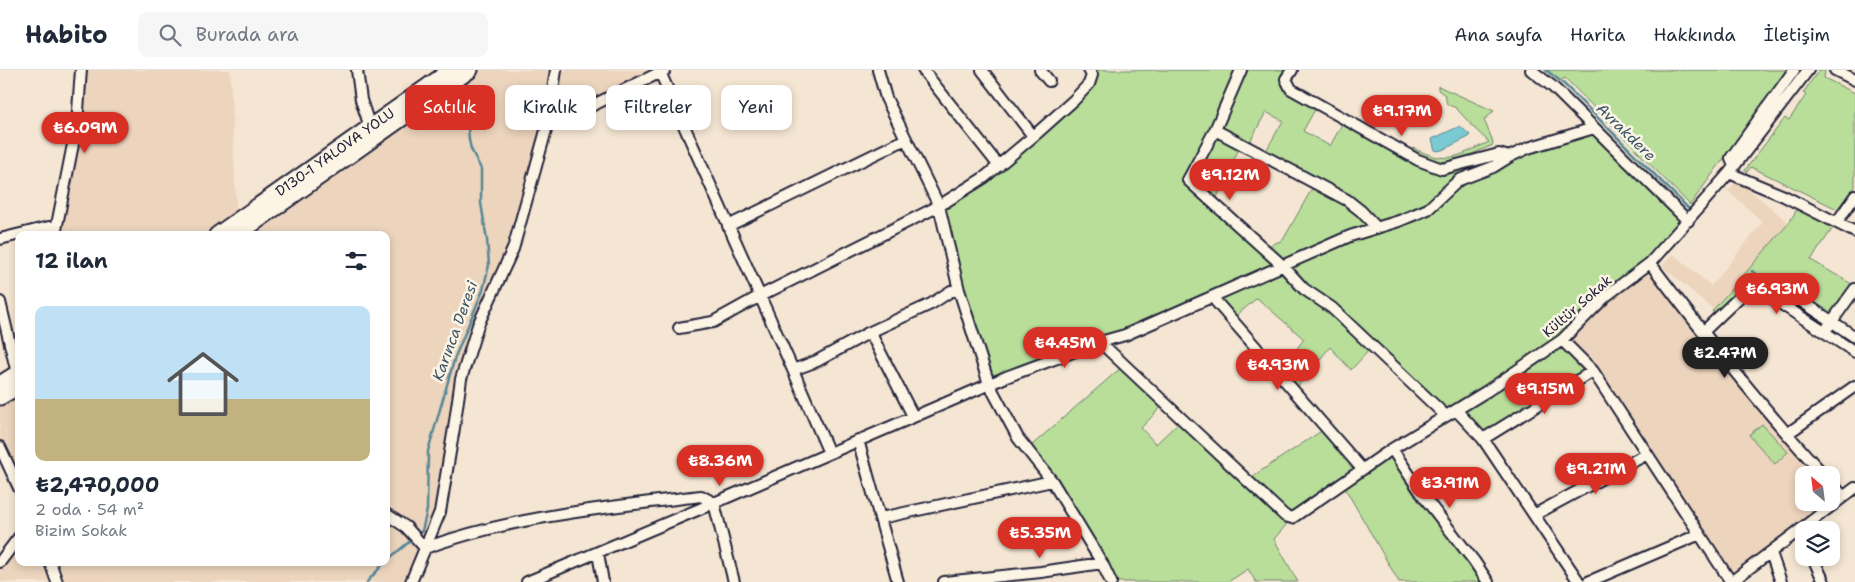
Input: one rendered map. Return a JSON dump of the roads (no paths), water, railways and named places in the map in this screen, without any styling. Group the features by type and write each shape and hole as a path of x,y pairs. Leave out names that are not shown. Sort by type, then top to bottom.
{"highway":[{"name":"D130-1 YALOVA YOLU","path":"223,231 451,70"},
{"path":"243,231 470,70"}],"street":[{"path":"56,230 77,124 81,70"},
{"path":"357,70 361,100 370,127"},
{"path":"554,85 556,70"},
{"path":"870,70 886,98 939,206 959,290 989,384 1018,438 1052,481 1102,563 1111,582"},
{"path":"878,70 886,98"},
{"path":"923,70 999,166"},
{"path":"982,70 1034,136"},
{"path":"1040,70 1049,81"},
{"path":"1240,70 1215,130 1188,180 1283,266 1304,289 1332,308 1446,416"},
{"path":"1292,70 1286,79 1292,89 1418,160 1442,169 1499,154 1509,157"},
{"path":"1531,70 1553,87 1688,222"},
{"path":"1794,70 1731,158 1732,170 1855,232"},
{"name":"Kültür Sokak","path":"1100,342 1286,516 1292,518 1392,449 1487,391 1562,340 1606,296 1650,263 1688,222 1732,170 1808,70"},
{"path":"1835,70 1855,80"},
{"path":"596,104 662,71 728,226 829,453"},
{"path":"679,328 713,322 760,296 939,206 986,177 1074,100 1089,84 1093,72"},
{"path":"527,582 989,384 1100,342 1125,335 1350,236 1399,221 1428,209 1459,180 1493,167 1528,148 1594,128"},
{"path":"411,582 422,544 440,512 460,379 478,324 513,249 546,130"},
{"path":"1215,130 1347,200 1361,211 1377,228"},
{"path":"728,226 906,138"},
{"path":"1837,222 1855,196"},
{"path":"0,239 15,237"},
{"path":"1650,263 1703,332 1816,466"},
{"path":"1703,332 1752,285 1776,284 1855,337"},
{"path":"1752,285 1855,352"},
{"path":"1825,331 1855,289"},
{"path":"793,370 817,361 870,332 931,304 951,291 959,290"},
{"path":"1212,297 1362,469"},
{"path":"0,302 9,382"},
{"path":"870,332 913,416"},
{"path":"1562,340 1593,371 1731,582 1795,537"},
{"path":"1483,439 1593,371"},
{"path":"1787,434 1855,386"},
{"path":"1456,410 1483,439 1579,582"},
{"path":"858,440 882,518 898,582"},
{"path":"0,447 15,479"},
{"path":"1392,449 1424,497 1474,560 1488,582"},
{"path":"1534,515 1647,454"},
{"path":"882,518 1052,481"},
{"path":"1815,521 1855,488"},
{"path":"1840,493 1843,496"},
{"path":"422,544 560,514 701,496 714,503 734,582"},
{"path":"390,517 411,531 422,544"},
{"path":"1588,582 1700,534"},
{"path":"0,562 15,542"},
{"path":"598,553 603,582"},
{"path":"1771,553 1781,582"},
{"path":"944,582 1041,572 1102,563"},
{"path":"51,566 57,582"},
{"path":"1817,566 1824,582"}],"water":[{"path":"1460,126 1470,135 1469,137 1442,150 1435,151 1432,139"}],"waterway":[{"name":"Avrakdere","path":"1546,70 1564,84 1689,209"},
{"name":"Karınca Deresi","path":"418,535 422,531 427,510 428,451 455,357 483,290 489,265 481,203 481,169 471,149 468,130"},
{"name":"Avrakdere","path":"1752,271 1763,281"},
{"name":"Avrakdere","path":"1771,287 1827,325"},
{"name":"Avrakdere","path":"1832,328 1855,344"},
{"name":"Karınca Deresi","path":"390,558 414,538"},
{"name":"Karınca Deresi","path":"367,582 381,566"}]}
